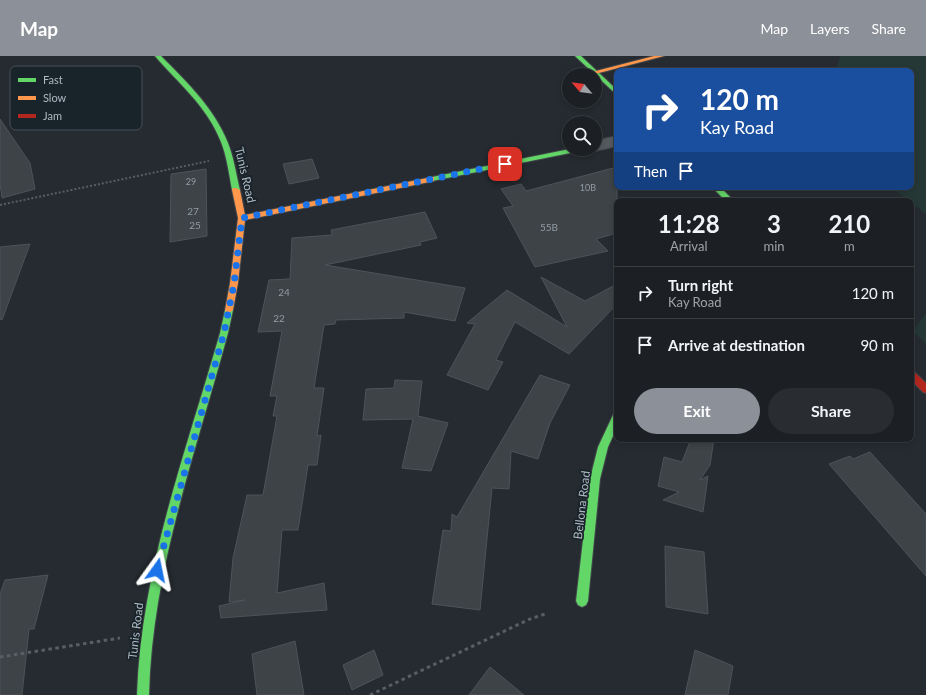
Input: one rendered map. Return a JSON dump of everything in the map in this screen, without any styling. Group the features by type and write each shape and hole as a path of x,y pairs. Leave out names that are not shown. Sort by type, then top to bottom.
{"street":[{"name":"Tunis Road","path":"144,695 143,676 149,616 160,555 224,333 234,284 242,218 225,143 219,129 197,95 158,56"},
{"path":"578,56 591,68"},
{"path":"602,70 661,56"},
{"path":"602,79 614,90"},
{"path":"602,144 614,142"},
{"path":"242,218 562,153"},
{"path":"719,190 727,198"},
{"path":"914,378 926,389"},
{"name":"Bellona Road","path":"582,601 595,479 603,447 614,423"}],"path":[{"path":"0,205 216,160"},
{"path":"370,695 530,619 548,613"},
{"path":"0,657 125,637"}],"green space":[{"path":"840,56 926,56 926,214 914,205 914,198 905,198 895,190 914,190 914,68 837,68"},
{"path":"926,313 926,344 914,332 914,330"}],"building":[{"path":"0,119 30,163 35,189 2,198 0,184"},
{"path":"312,159 319,178 289,184 283,164"},
{"path":"614,168 614,190 617,190 617,198 614,198 614,234 596,239 608,251 535,267 503,208 513,206 501,189 521,184 526,191"},
{"path":"206,169 207,236 170,242 171,174"},
{"path":"425,212 437,238 420,242 421,245 325,265 465,288 455,321 404,312 404,318 336,320 335,324 324,325 314,388 324,388 317,436 321,435 317,465 308,465 298,530 282,530 277,593 324,583 327,610 221,618 219,606 245,600 229,602 233,558 247,495 263,495 277,416 273,416 277,396 270,396 282,331 258,332 269,280 290,279 292,238 332,235 331,230"},
{"path":"30,244 2,320 0,319 0,247"},
{"path":"541,277 585,301 614,286 614,307 569,354 515,322 496,360 503,362 488,390 447,375 475,324 467,323 507,290 567,327"},
{"path":"540,375 570,385 550,423 538,459 511,451 509,489 492,488 480,610 432,604 443,530 451,531 452,514 457,517"},
{"path":"395,380 422,381 418,416 448,423 431,471 402,468 413,419 363,420 366,389 394,388"},
{"path":"690,442 714,442 710,465 700,480 708,476 703,512 663,500 679,492 658,486 664,457 682,462"},
{"path":"870,452 926,514 926,576 829,464 850,456 853,459"},
{"path":"665,546 704,552 708,614 666,607"},
{"path":"48,575 34,629 29,629 22,695 0,695 0,594 5,580"},
{"path":"295,641 304,695 257,695 252,654"},
{"path":"374,650 383,675 352,690 343,665"},
{"path":"695,650 733,666 728,695 685,695"},
{"path":"490,667 524,695 469,695"}],"traffic: fast":[{"path":"158,56 196,96 212,117 226,147 236,190"},
{"path":"578,56 614,90"},
{"path":"432,179 562,153"},
{"path":"719,190 727,198"},
{"path":"143,695 146,638 161,555 224,333 229,310"},
{"path":"582,601 595,479 603,447 614,423"}],"traffic: slow":[{"path":"602,70 661,56"},
{"path":"242,218 432,179"},
{"path":"229,310 242,218 236,190"}],"traffic: jam":[{"path":"914,378 926,389"}],"route":[{"path":"157,570 224,333 234,284 242,218 505,164"}]}
